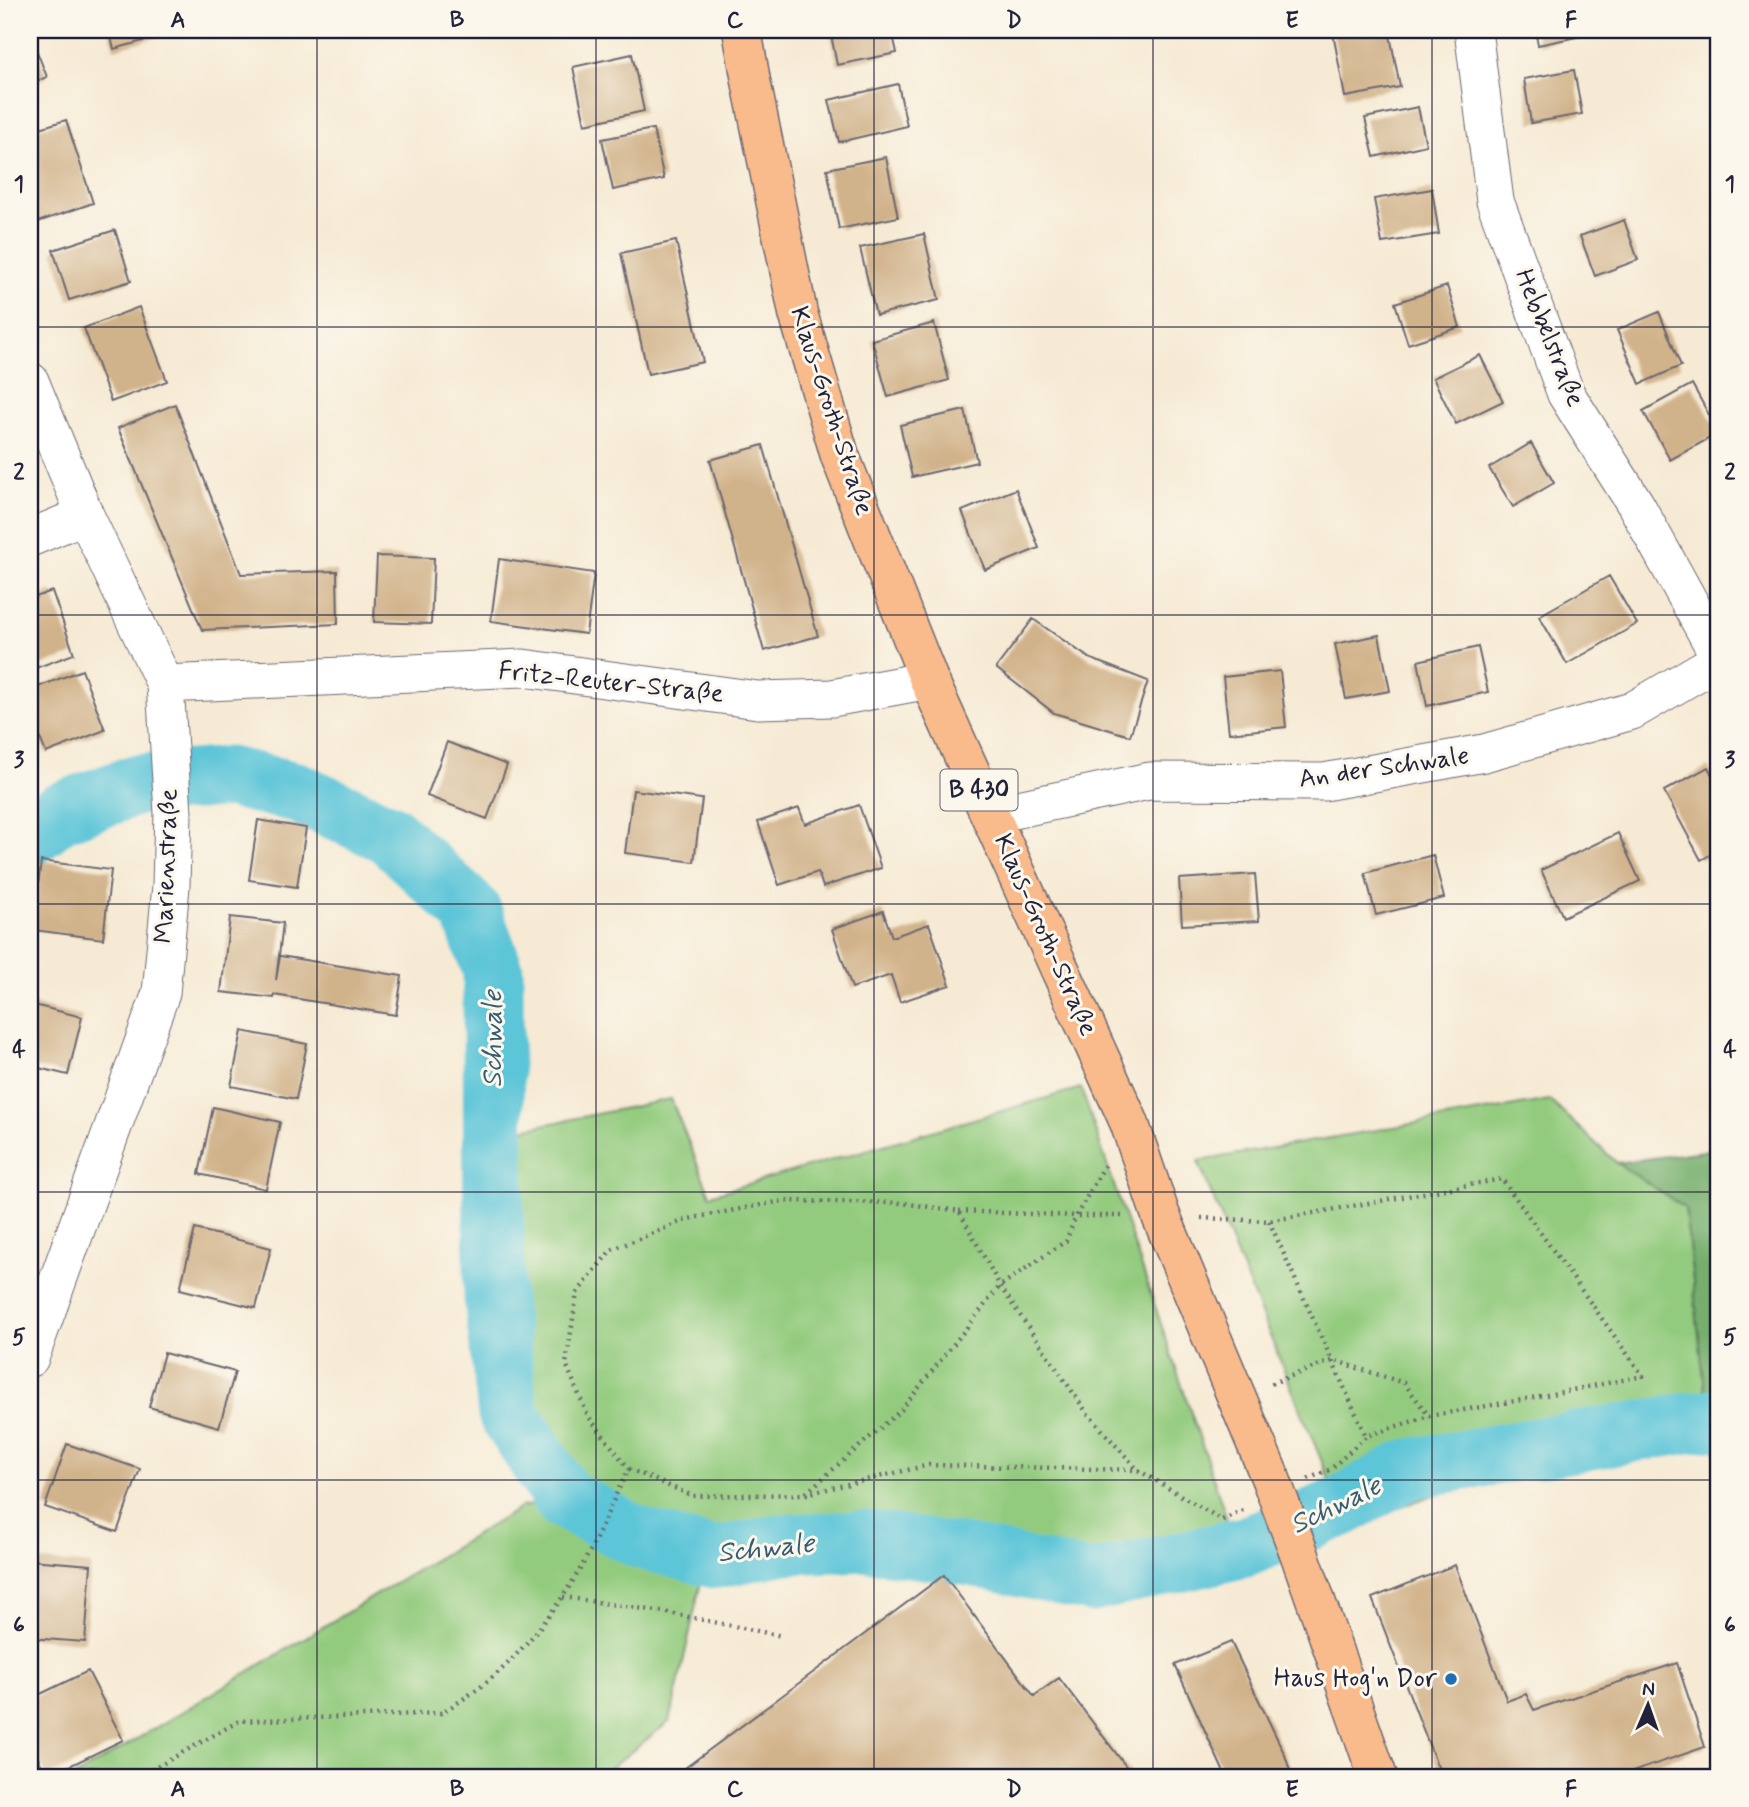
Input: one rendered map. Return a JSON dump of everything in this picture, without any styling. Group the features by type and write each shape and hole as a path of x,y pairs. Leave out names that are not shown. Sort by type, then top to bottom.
{"main road":[{"name":"Klaus-Groth-Straße","path":"742,30 798,313 840,456 929,680 1129,1122 1161,1216 1298,1550 1378,1777"}],"street":[{"name":"Hebbelstraße","path":"1473,30 1495,201 1566,394 1636,505 1719,658"},
{"name":"Marienstraße","path":"30,1358 161,993 171,886 173,813 165,684 85,515 31,386"},
{"path":"30,538 85,515"},
{"name":"An der Schwale","path":"990,815 1149,781 1324,782 1484,753 1632,711 1719,658"},
{"name":"Fritz-Reuter-Straße","path":"165,684 523,668 758,700 832,698 929,680"}],"path":[{"path":"806,1494 901,1410 1000,1286 1066,1241 1076,1216 1129,1122"},
{"path":"1139,1470 929,1465 806,1494 693,1496 629,1469 588,1416 566,1364 577,1293 611,1250 688,1219 782,1201 902,1203 959,1210 1076,1216 1161,1216 1269,1221 1502,1179 1643,1376 1429,1416 1366,1436 1331,1469 1307,1480"},
{"path":"959,1210 1000,1286 1087,1413 1139,1470 1222,1520 1247,1508"},
{"path":"1269,1221 1366,1436"},
{"path":"1237,1397 1333,1360 1404,1383 1429,1416"},
{"path":"139,1777 239,1721 441,1713 466,1698 513,1658 563,1597 592,1547 629,1469"},
{"path":"563,1597 664,1612 782,1636"}],"green space":[{"path":"1081,1088 1244,1569 1072,1599 955,1563 862,1550 702,1577 670,1721 599,1777 74,1777 522,1507 563,1499 508,1413 494,1297 493,1135 671,1099 710,1195"},
{"path":"1549,1100 1617,1163 1685,1208 1711,1444 1466,1484 1348,1525 1198,1161"},
{"path":"1719,1149 1719,1442 1711,1444 1685,1208 1617,1163"},
{"path":"1719,1442 1719,1457 1711,1444"}],"building":[{"path":"109,30 171,30 172,33 114,49"},
{"path":"830,30 892,30 897,53 837,65"},
{"path":"1349,30 1389,30 1400,87 1345,97 1333,33"},
{"path":"1535,30 1606,30 1606,31 1538,45"},
{"path":"30,34 47,77 30,84"},
{"path":"632,54 644,111 585,124 573,67"},
{"path":"1574,70 1582,114 1531,123 1524,79"},
{"path":"898,84 907,126 839,142 829,100"},
{"path":"1418,107 1426,145 1374,157 1365,118"},
{"path":"66,120 93,203 35,223 30,206 30,131"},
{"path":"653,129 664,179 613,190 602,139"},
{"path":"886,157 898,217 839,229 827,169"},
{"path":"1432,189 1439,234 1382,243 1374,199"},
{"path":"1624,220 1638,260 1595,276 1580,236"},
{"path":"115,230 131,281 69,300 53,250"},
{"path":"924,234 939,300 876,315 860,248"},
{"path":"676,241 703,362 648,374 621,253"},
{"path":"1447,286 1460,327 1408,344 1395,303"},
{"path":"139,307 167,381 111,402 84,328"},
{"path":"1659,312 1681,366 1640,384 1617,330"},
{"path":"934,323 949,380 888,397 872,340"},
{"path":"1480,355 1503,401 1456,424 1433,378"},
{"path":"1692,384 1719,433 1670,460 1643,411"},
{"path":"175,404 241,574 337,571 338,624 202,630 118,428"},
{"path":"965,410 977,462 912,477 900,425"},
{"path":"1531,443 1554,483 1513,507 1489,468"},
{"path":"763,445 818,636 764,651 710,460"},
{"path":"1016,489 1039,548 985,570 962,511"},
{"path":"377,556 434,558 431,624 374,622"},
{"path":"499,559 594,573 586,634 491,621"},
{"path":"1609,576 1637,624 1567,664 1539,616"},
{"path":"52,591 74,654 30,670 30,599"},
{"path":"1033,619 1089,658 1148,681 1130,736 1054,713 996,668"},
{"path":"1379,635 1390,691 1346,699 1335,644"},
{"path":"1478,647 1488,692 1427,706 1418,661"},
{"path":"82,670 105,730 46,753 30,713 30,690"},
{"path":"1280,671 1286,727 1229,733 1223,677"},
{"path":"447,742 507,765 487,819 427,796"},
{"path":"1708,767 1719,788 1719,850 1701,860 1664,791"},
{"path":"633,790 702,799 694,862 625,853"},
{"path":"859,805 881,868 823,887 818,872 779,885 758,822 799,808 805,824"},
{"path":"258,820 306,828 297,887 249,880"},
{"path":"1618,833 1640,881 1563,917 1541,870"},
{"path":"1433,855 1444,898 1376,915 1365,873"},
{"path":"41,861 111,870 103,939 33,930"},
{"path":"1255,874 1259,921 1182,925 1179,879"},
{"path":"883,911 892,937 929,924 950,985 900,1002 891,975 852,988 832,929"},
{"path":"230,917 283,923 276,980 280,956 402,976 396,1015 274,995 274,998 221,992"},
{"path":"30,1004 82,1017 68,1075 30,1066"},
{"path":"242,1031 307,1044 296,1099 231,1086"},
{"path":"213,1107 280,1122 266,1189 199,1174"},
{"path":"195,1229 271,1248 256,1308 180,1289"},
{"path":"164,1353 235,1372 219,1427 149,1407"},
{"path":"67,1444 140,1469 117,1532 45,1507"},
{"path":"30,1560 91,1565 85,1642 30,1638"},
{"name":"Haus Hog'n Dor","path":"1455,1565 1507,1701 1526,1694 1534,1710 1677,1663 1705,1747 1618,1777 1445,1777 1437,1765 1372,1598"},
{"path":"944,1575 1034,1696 1059,1678 1134,1777 673,1777"},
{"path":"1231,1642 1285,1755 1292,1777 1226,1777 1175,1665"},
{"path":"88,1671 123,1740 47,1777 30,1741 30,1699"}],"waterway":[{"name":"Schwale","path":"30,836 59,813 136,785 229,777 296,792 389,834 471,911 493,970 494,1297 508,1413 564,1499 641,1539 715,1558 784,1544 868,1541 967,1555 1091,1582 1245,1547 1340,1507 1409,1469 1719,1418"}],"place":[{"name":"Haus Hog'n Dor","path":"1451,1679"}]}
